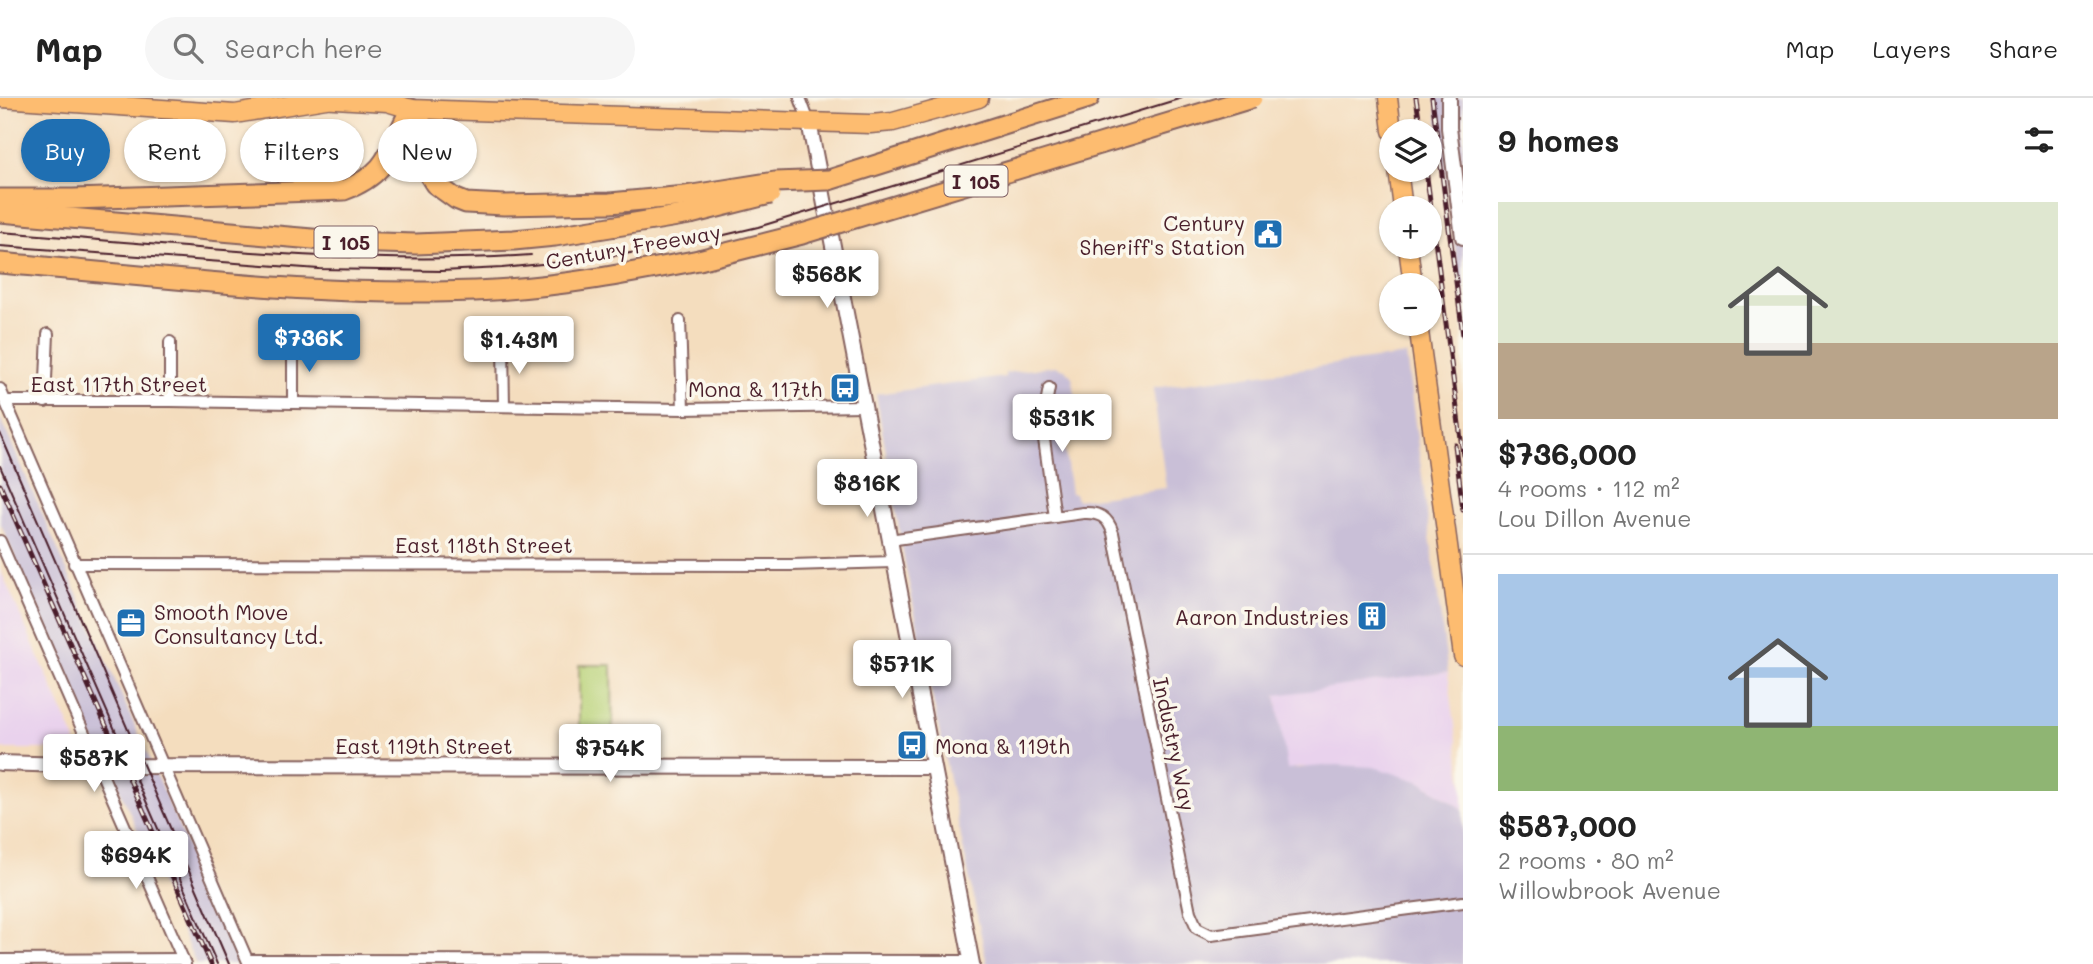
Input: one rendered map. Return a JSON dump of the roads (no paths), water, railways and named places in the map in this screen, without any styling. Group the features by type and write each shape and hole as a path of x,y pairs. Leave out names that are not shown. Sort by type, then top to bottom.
{"highway":[{"name":"I 105","path":"688,205 775,182 829,180 1090,98"},
{"name":"Century Freeway","path":"0,263 256,285 416,292 495,290 592,281 699,260 802,234 1252,98"},
{"path":"0,199 344,190 363,183 388,158 407,102"},
{"path":"407,102 423,126 423,158 427,171 435,184 456,200 478,204 610,202 688,205"},
{"name":"Century Freeway","path":"0,212 347,242 416,244 528,239 688,205"}],"main road":[{"path":"2,98 235,114 326,99"},
{"path":"317,98 846,124 893,122 979,98"},
{"path":"1388,98 1391,119"},
{"path":"1420,336 1458,582 1463,656"}],"street":[{"path":"0,389 248,962 971,963 809,122 800,98"},
{"path":"1449,98 1449,128 1463,237"},
{"path":"680,321 683,409"},
{"path":"46,402 48,334"},
{"path":"170,342 170,401"},
{"path":"293,345 293,403"},
{"path":"503,345 504,406"},
{"path":"1049,388 1042,425 1055,517"},
{"name":"East 117th Street","path":"5,401 683,409 864,406"},
{"name":"Industry Way","path":"889,540 1091,513 1104,517 1111,526 1190,912 1197,928 1211,935 1463,902"},
{"path":"0,541 184,962 0,960"},
{"name":"East 118th Street","path":"74,564 791,565 894,562"},
{"name":"East 119th Street","path":"0,764 933,767"}],"tram line":[{"path":"0,246 319,269 441,271 601,258 695,242 758,227 1182,98"},
{"path":"0,232 332,256 465,258 531,255"},
{"path":"0,433 229,964"},
{"path":"0,466 217,964"}],"railway":[{"path":"1416,98 1419,119"},
{"path":"1432,98 1463,335"},
{"path":"1428,182 1463,455"},
{"path":"1455,445 1463,510"},
{"path":"0,485 211,964"}],"place":[{"name":"Century Sheriff's Station","path":"1268,234"},
{"name":"Mona & 117th","path":"845,388"},
{"name":"Aaron Industries","path":"1372,616"},
{"name":"Smooth Move Consultancy Ltd.","path":"131,623"},
{"name":"Mona & 119th","path":"912,745"}]}
